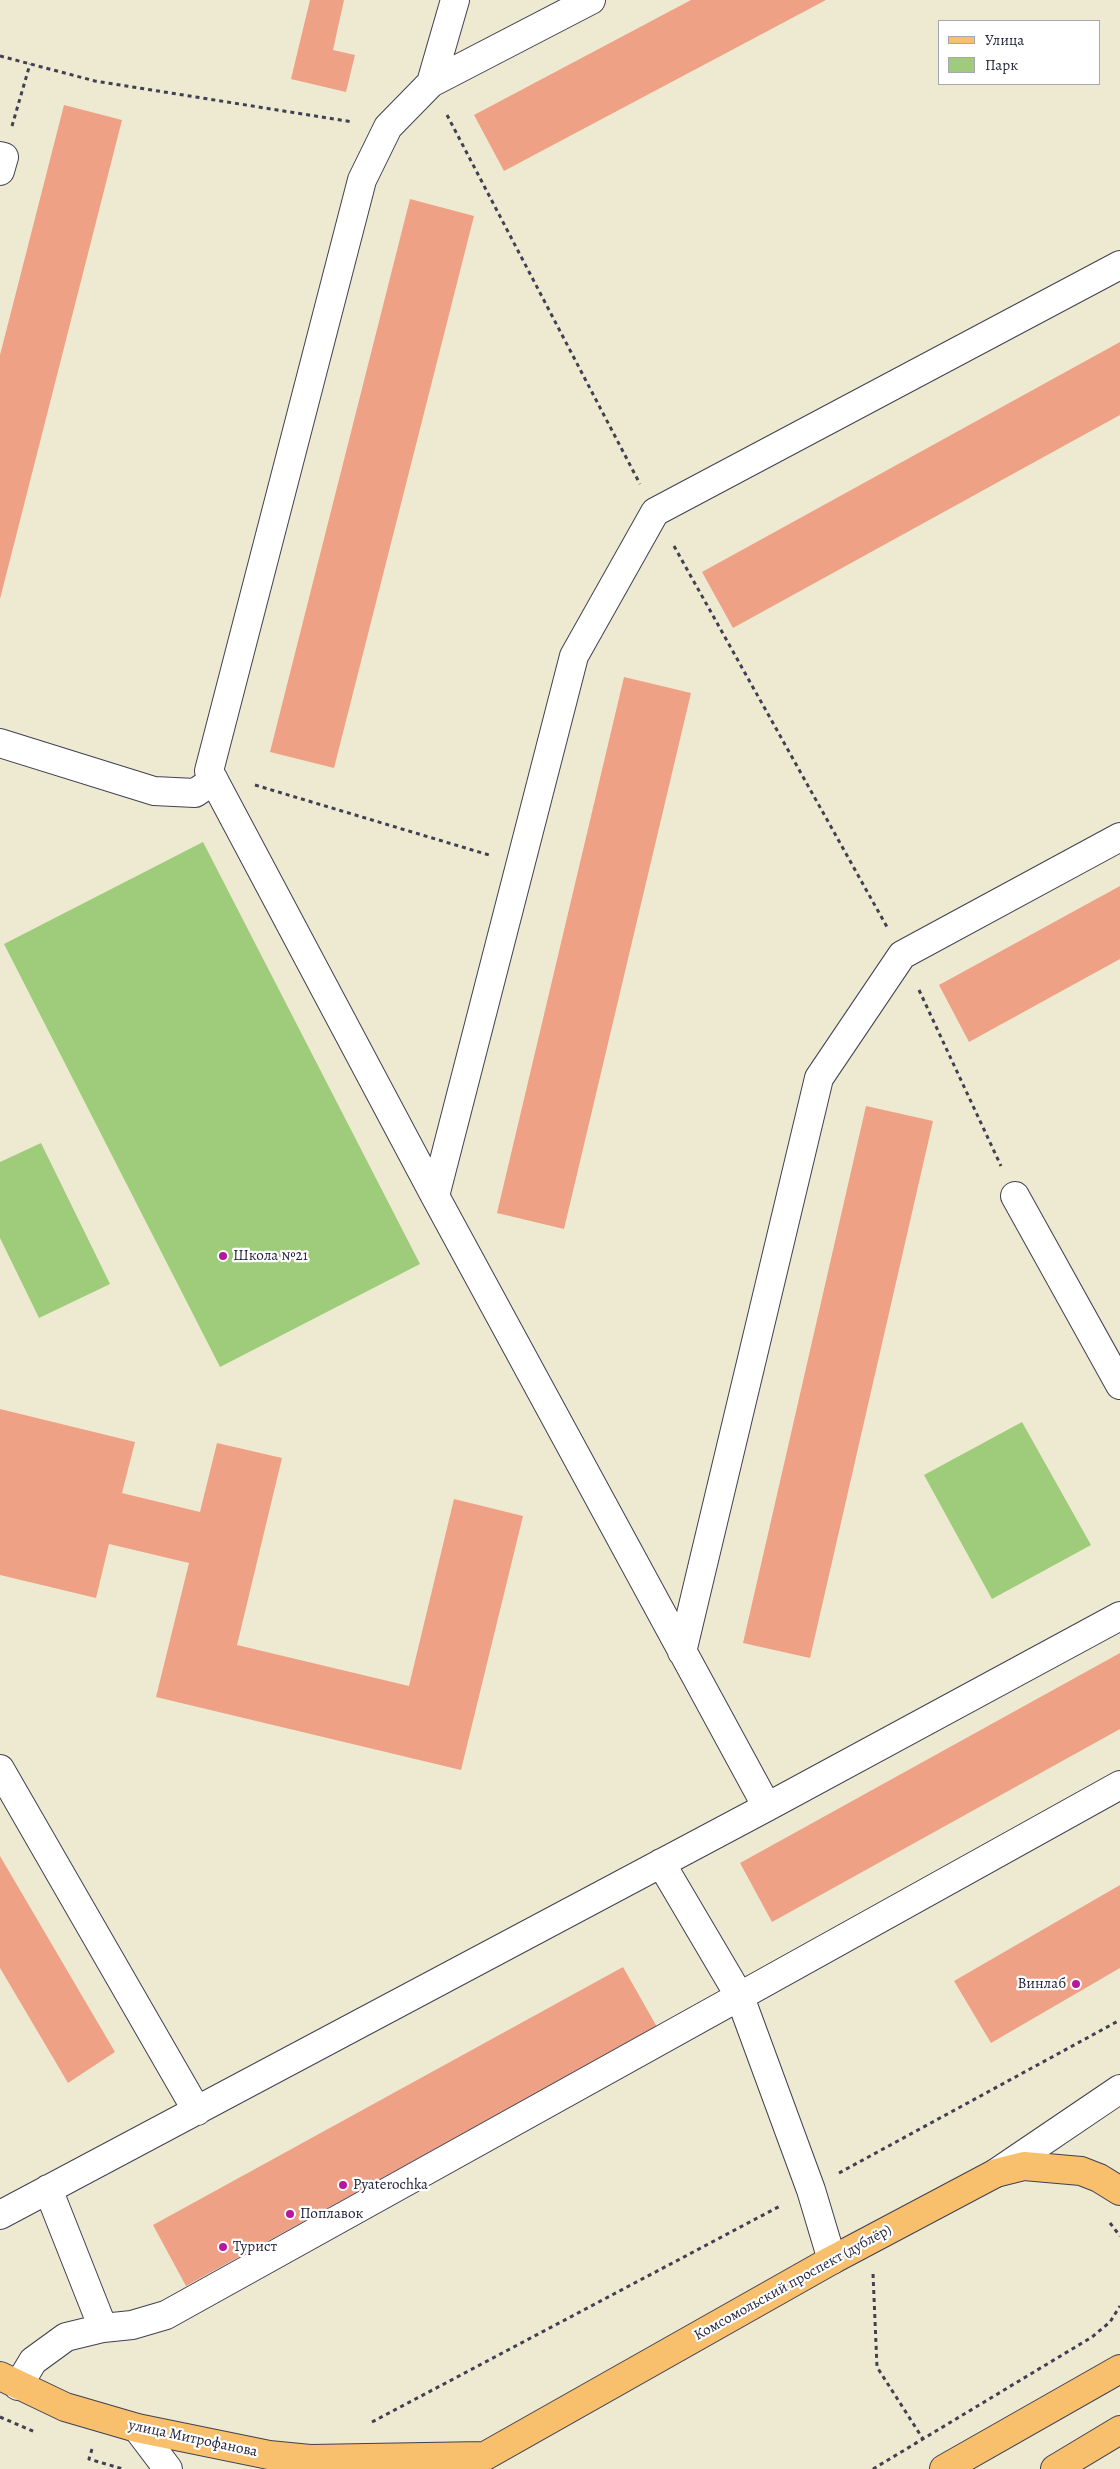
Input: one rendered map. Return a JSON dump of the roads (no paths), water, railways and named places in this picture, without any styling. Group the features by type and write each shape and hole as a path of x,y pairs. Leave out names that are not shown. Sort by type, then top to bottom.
{"main road":[{"path":"996,2172 1024,2166 1081,2171 1120,2190"},
{"name":"Комсомольский проспект (дублёр)","path":"462,2469 832,2260 996,2172"},
{"path":"1090,2386 1120,2360"},
{"path":"944,2469 1120,2369"},
{"name":"улица Митрофанова","path":"9,2381 65,2407 137,2428 260,2454 310,2459 486,2456"},
{"path":"1055,2469 1119,2431"}],"street":[{"path":"431,83 455,0"},
{"path":"0,743 154,791 195,793 211,776 362,180 388,127 431,83 590,0"},
{"path":"435,1196 574,656 654,512 1120,265"},
{"path":"211,776 435,1196 767,1807"},
{"path":"682,1652 819,1078 902,955 1120,837"},
{"path":"1015,1196 1120,1385"},
{"path":"0,2215 767,1807 1120,1616"},
{"path":"0,1769 197,2111"},
{"path":"9,2381 66,2337 103,2328 132,2325 166,2315 1120,1785"},
{"path":"661,1863 740,1996 811,2190 832,2260"},
{"name":"Комсомольский проспект (дублёр)","path":"996,2172 1120,2089"},
{"path":"48,2189 103,2328"},
{"path":"137,2428 168,2469"}],"place":[{"name":"Школа №21","path":"223,1256"},
{"name":"Винлаб","path":"1076,1984"},
{"name":"Pyaterochka","path":"343,2185"},
{"name":"Поплавок","path":"290,2214"},
{"name":"Турист","path":"223,2247"}]}
